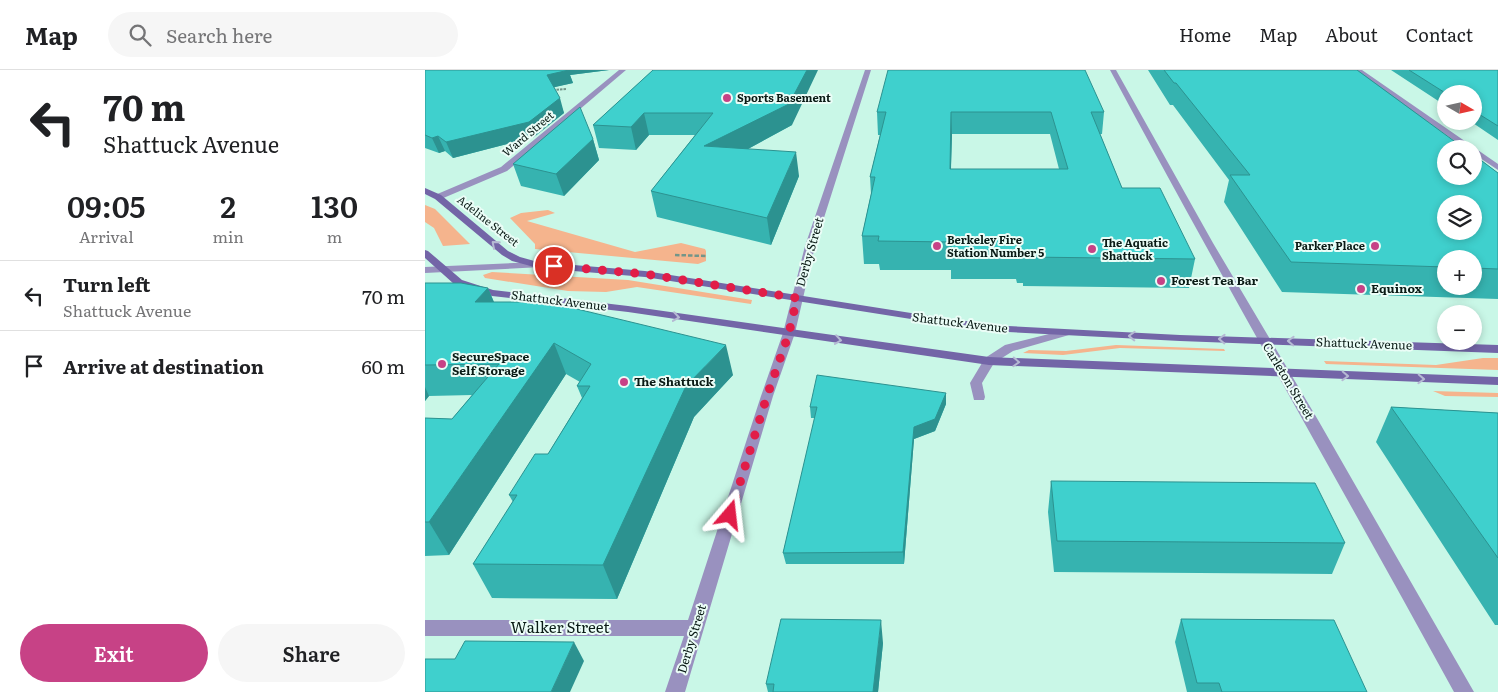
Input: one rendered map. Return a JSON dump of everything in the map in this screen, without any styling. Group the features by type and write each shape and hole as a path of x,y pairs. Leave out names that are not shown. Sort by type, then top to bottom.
{"main road":[{"name":"Adeline Street","path":"425,191 437,196 505,253 516,259 538,265"},
{"path":"425,253 458,282 492,293"},
{"name":"Shattuck Avenue","path":"538,265 645,274 949,322 1008,329 1065,333 1498,348"},
{"name":"Shattuck Avenue","path":"492,293 628,309 989,361 1498,382"}],"street":[{"name":"Ward Street","path":"437,196 503,169 623,70"},
{"name":"Derby Street","path":"675,692 767,396 789,333 809,246 868,70"},
{"name":"Carleton Street","path":"1113,70 1464,692"},
{"path":"1358,70 1458,140"},
{"path":"1482,157 1498,168"},
{"name":"Shattuck Avenue","path":"425,270 538,265"},
{"name":"Shattuck Avenue","path":"456,293 492,293"},
{"path":"979,397 976,384 989,361 1009,348 1065,333"},
{"name":"Walker Street","path":"425,628 695,628"}],"path":[{"path":"551,90 600,89"}],"shaded area":[{"path":"425,205 435,209 470,244 443,246 434,228 425,222"},
{"path":"548,210 555,213 527,221 635,252 681,243 705,249 706,261 698,264 535,249 535,244 510,218 521,213"},
{"path":"492,272 628,280 752,300 751,304 637,287 606,292 568,291 485,278 483,275"},
{"path":"1116,345 1224,349 1225,351 1120,348 1063,355 1023,353 1029,350 1066,351"},
{"path":"1483,358 1498,358 1498,370 1326,364 1324,361 1436,365"},
{"path":"1433,391 1498,393 1498,397 1445,396"}],"building":[{"path":"425,70 569,70 547,75 560,98 529,122 446,142 438,136 432,138 425,135"},
{"path":"653,70 807,70 789,104 704,146 796,152 767,218 651,191 713,113 644,113 631,127 593,125"},
{"path":"888,70 1085,70 1104,112 1091,112 1122,188 1160,188 1195,259 1025,257 1024,254 1018,254 1018,250 951,250 951,242 878,241 879,236 862,236 875,177 870,177 886,112 877,112","holes":["951,112 1051,112 1068,169 950,169"]},
{"path":"1164,70 1357,70 1453,140 1437,140 1437,185 1482,185 1482,161 1498,173 1498,269 1482,268 1482,250 1437,250 1437,267 1291,262 1230,175 1250,175"},
{"path":"1409,70 1498,70 1498,126 1483,117 1483,85 1437,85 1437,88"},
{"path":"580,107 593,139 556,174 513,164"},
{"path":"425,283 461,283 488,288 475,302 548,302 726,345 686,386 603,565 473,564 517,495 509,495 535,454 548,454 590,386 577,386 591,364 554,343 429,522 425,522 425,418 452,419 499,364 425,365"},
{"path":"817,375 946,393 935,419 914,427 903,552 783,553 817,407 810,407"},
{"path":"1391,407 1498,413 1498,558"},
{"path":"1051,481 1315,483 1345,543 1057,541"},
{"path":"781,619 881,620 873,692 773,692 774,684 766,684"},
{"path":"1181,619 1334,620 1367,692 1222,692 1219,683 1197,683"},
{"path":"465,641 574,642 551,692 425,692 425,659 455,659"}],"place":[{"name":"Sports Basement","path":"727,98"},
{"name":"Berkeley Fire Station Number 5","path":"937,246"},
{"name":"Parker Place","path":"1375,246"},
{"name":"The Aquatic Shattuck","path":"1092,249"},
{"name":"Forest Tea Bar","path":"1161,281"},
{"name":"Equinox","path":"1361,289"},
{"name":"SecureSpace Self Storage","path":"442,364"},
{"name":"The Shattuck","path":"624,382"}],"route":[{"path":"554,266 645,274 797,298 779,366 767,396 730,515"}]}
